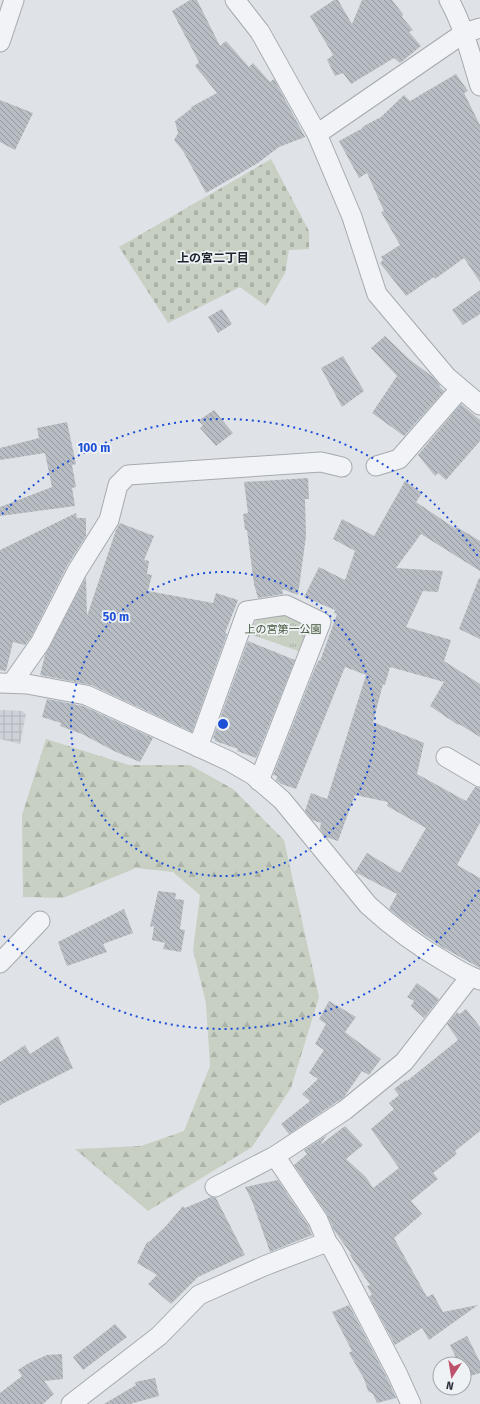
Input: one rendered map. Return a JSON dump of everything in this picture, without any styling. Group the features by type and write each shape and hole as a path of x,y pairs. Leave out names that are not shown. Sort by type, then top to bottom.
{"street":[{"path":"0,42 14,0"},
{"path":"235,0 260,32 317,134 352,217 377,294 447,377 480,406"},
{"path":"450,0 459,18 472,30 480,86"},
{"path":"317,134 472,30"},
{"path":"376,466 399,459 460,389"},
{"path":"6,683 40,643 77,571 109,520 118,485 128,475 321,462 342,467"},
{"path":"198,747 247,611 286,605 321,622 259,780"},
{"path":"6,683 27,684 86,695 229,761 253,775 282,800 368,905 384,920 434,956 475,979 404,1062 345,1110 275,1156 215,1187"},
{"path":"446,757 480,777"},
{"path":"0,963 40,921"},
{"path":"275,1156 318,1220 327,1242 333,1250 411,1404"},
{"path":"71,1404 158,1336 199,1295 264,1266 327,1242"}],"shaded area":[{"path":"0,710 22,711 26,714 20,744 0,739"}],"green space":[{"path":"271,159 309,231 309,249 289,250 285,273 266,306 240,287 168,323 119,247"},
{"name":"上の宮第一公園","path":"285,612 311,626 301,652 250,634 256,619"},
{"path":"46,739 129,765 190,765 233,789 284,840 319,997 291,1088 252,1147 148,1211 75,1149 141,1146 184,1131 210,1066 206,1003 193,950 200,895 173,872 136,868 63,898 23,897 22,815"}],"building":[{"path":"190,0 197,0 220,46 226,41 249,67 253,63 270,82 274,79 305,137 279,147 258,163 206,193 183,151 174,140 178,133 175,121 192,108 191,107 217,93 195,66 199,62 172,11"},
{"path":"334,0 338,0 352,24 362,0 392,0 403,14 402,17 413,30 409,32 421,46 400,63 394,58 351,84 343,73 335,76 327,60 333,55 310,16"},
{"path":"456,74 468,91 464,93 480,125 480,282 464,258 435,279 434,277 406,296 380,263 383,260 381,257 400,245 381,212 384,211 367,173 359,178 339,141 381,117 404,95 410,101"},
{"path":"0,100 33,113 15,150 0,142"},
{"path":"480,290 480,314 463,325 452,310"},
{"path":"222,309 232,324 218,333 208,317"},
{"path":"385,336 409,359 433,377 444,391 404,436 372,413 397,376 371,348"},
{"path":"343,356 364,391 342,407 321,368"},
{"path":"461,404 480,420 480,441 446,480 438,473 435,476 418,455"},
{"path":"214,410 233,433 216,446 200,428 203,425 198,421"},
{"path":"67,422 76,464 72,465 76,487 72,488 75,506 0,516 0,507 52,487 45,453 0,460 0,448 39,438 37,428"},
{"path":"308,478 309,499 305,499 306,536 298,595 282,589 283,594 258,598 254,584 247,530 245,530 243,514 248,513 244,482"},
{"path":"405,481 422,493 416,502 456,529 457,527 480,541 480,571 421,534 396,568 443,571 438,592 423,591 406,627 451,640 444,661 480,684 480,737 459,724 458,725 430,706 444,682 390,667 385,685 383,684 373,722 424,743 417,774 466,801 475,787 480,788 480,823 457,865 480,878 480,968 442,947 403,920 389,909 397,894 355,872 367,853 400,873 426,828 387,806 388,802 355,795 338,841 326,837 320,829 321,823 312,820 305,811 311,793 327,799 366,675 345,667 296,789 281,784 276,780 277,776 273,775 315,668 319,660 320,661 337,614 334,613 335,610 304,597 319,567 345,580 355,551 333,539 342,519 374,536"},
{"path":"76,513 77,518 86,518 86,536 67,566 31,637 25,645 13,642 6,671 0,670 0,550"},
{"path":"120,523 154,536 144,560 149,561 147,574 152,575 148,591 213,603 216,593 238,600 225,633 227,634 192,732 91,685 40,675 45,655 86,577 87,616 116,530"},
{"path":"480,578 480,639 459,629"},
{"path":"248,641 295,660 256,758 237,751 238,749 215,741 213,738"},
{"path":"47,699 83,706 153,738 140,762 114,751 82,734 60,726 61,723 42,717"},
{"path":"158,891 176,893 175,899 184,900 180,929 185,930 181,952 163,949 165,943 152,940 154,926 150,927"},
{"path":"124,909 133,933 103,944 107,952 67,966 58,942"},
{"path":"417,983 439,999 424,1018 411,1006 414,1001 407,997"},
{"path":"329,1001 356,1017 345,1032 381,1059 369,1075 362,1071 344,1097 289,1134 281,1124 310,1101 302,1094 318,1079 309,1073 324,1050 315,1044 326,1024 319,1019"},
{"path":"466,1009 480,1027 480,1131 455,1151 457,1154 433,1173 438,1179 411,1201 422,1214 394,1238 427,1297 433,1294 443,1312 478,1305 429,1340 422,1328 395,1345 369,1296 372,1295 367,1286 370,1285 334,1230 327,1214 294,1165 307,1154 304,1150 327,1135 320,1145 345,1126 363,1145 346,1159 366,1177 373,1188 399,1168 371,1129 394,1109 389,1103 399,1095 394,1089 406,1080 407,1081 458,1040 447,1024 457,1012 460,1014"},
{"path":"58,1036 73,1068 0,1105 0,1062 25,1045 30,1054"},
{"path":"278,1180 308,1225 312,1235 270,1252 252,1201 245,1187"},
{"path":"211,1197 216,1198 245,1255 198,1277 171,1304 148,1284 157,1275 137,1263 147,1242 149,1242 165,1227 183,1206 185,1208"},
{"path":"349,1305 396,1398 377,1403 373,1394 368,1391 364,1379 349,1353 352,1351 332,1312"},
{"path":"115,1324 127,1337 83,1370 73,1357"},
{"path":"467,1336 480,1362 480,1373 472,1376 472,1356 455,1356 450,1345"},
{"path":"62,1354 63,1379 44,1381 54,1394 43,1404 0,1404 0,1393 22,1376 18,1370 47,1355"},
{"path":"155,1378 159,1396 130,1404 104,1404 136,1385 135,1382"}],"district":[{"name":"上の宮二丁目","path":"213,258"}]}
